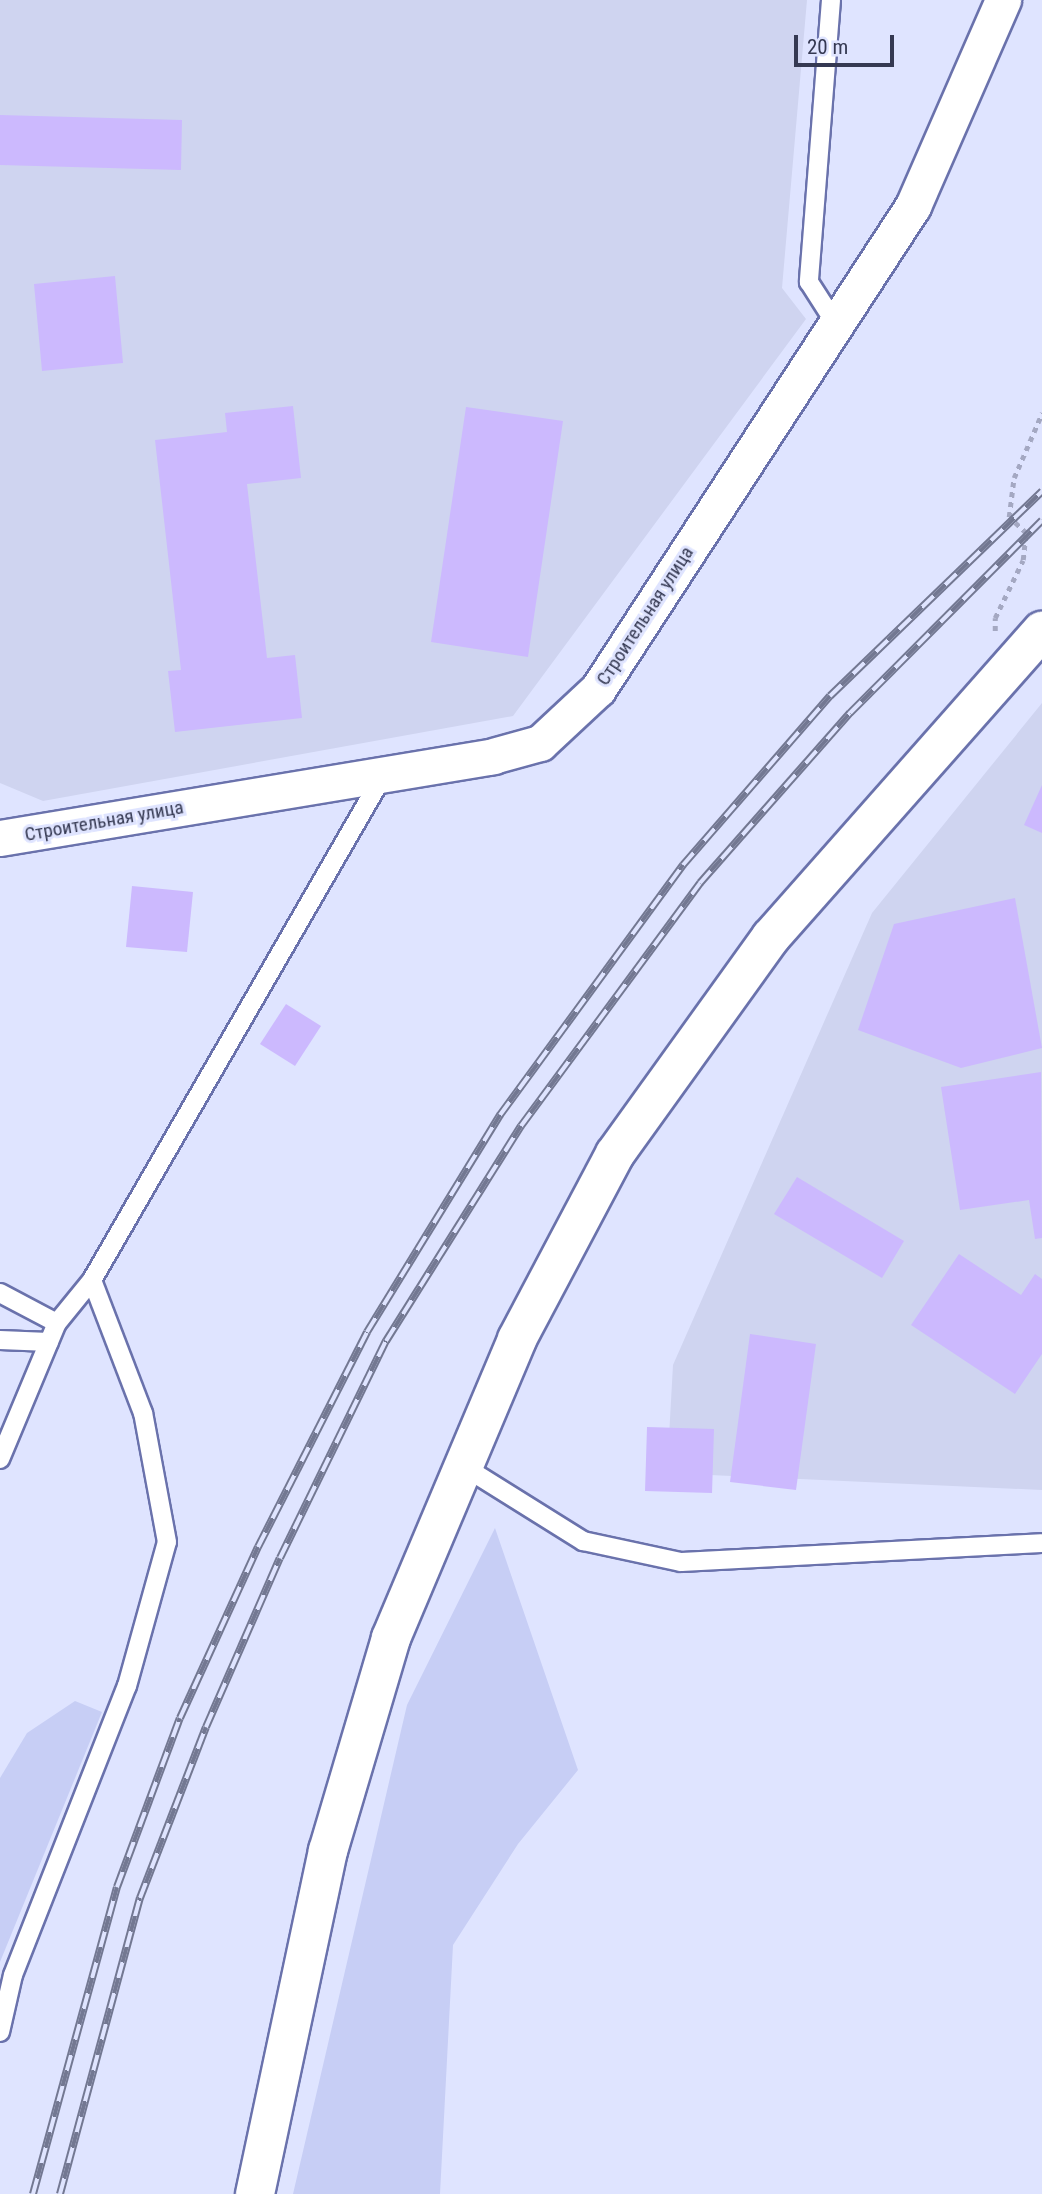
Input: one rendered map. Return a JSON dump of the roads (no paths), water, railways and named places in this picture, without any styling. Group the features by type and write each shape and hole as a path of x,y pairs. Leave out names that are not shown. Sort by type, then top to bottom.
{"main road":[{"path":"255,2194 328,1851 391,1638 517,1339 615,1154 771,937 1042,631"}],"street":[{"name":"Строительная улица","path":"0,838 384,774 540,743 598,689 913,206 1003,0"}],"lane":[{"path":"831,0 809,282 835,324"},
{"path":"0,1459 57,1323 92,1280 384,774"},
{"path":"0,2032 13,1975 127,1686 167,1542 143,1413 92,1280"},
{"path":"0,1293 57,1323"},
{"path":"0,1340 49,1342"},
{"path":"463,1466 583,1541 681,1562 1042,1544"}],"railway":[{"path":"33,2194 117,1887 180,1718 258,1547 367,1332 500,1115 683,865 830,696 1042,491"},
{"path":"60,2194 140,1898 206,1727 280,1558 386,1341 521,1126 700,883 850,713 1042,520"}]}
